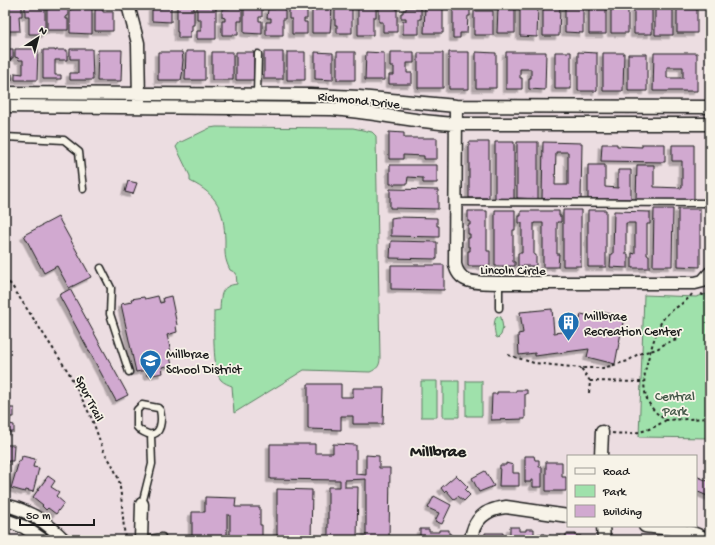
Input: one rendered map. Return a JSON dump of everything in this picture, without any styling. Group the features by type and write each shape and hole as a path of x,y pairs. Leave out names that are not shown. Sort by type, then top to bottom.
{"street":[{"path":"128,5 138,43 139,106"},
{"name":"Richmond Drive","path":"5,93 257,94 343,96 456,106 710,107"},
{"name":"Richmond Drive","path":"5,106 139,106 332,109 357,111 434,123 456,124 710,124"},
{"name":"Lincoln Circle","path":"456,106 455,264 456,271 460,277 472,282 692,289 695,283 703,281 710,273"},
{"path":"601,455 602,428"},
{"path":"142,504 142,540"},
{"path":"5,505 30,514 40,520 64,540"},
{"path":"471,540 474,527 479,519 487,512 497,508 506,507 567,516"},
{"path":"5,520 24,527 43,540"},
{"path":"603,527 604,540"},
{"path":"652,527 689,532 702,536 707,540"}],"lane":[{"path":"257,94 258,54"},
{"path":"5,136 64,140 79,152 83,189"},
{"path":"455,202 710,203"},
{"path":"101,268 111,288 110,314 129,372"},
{"path":"499,283 499,308"},
{"path":"142,405 158,408 161,412 160,429 157,433 152,434 141,432 137,427 137,410 142,405"},
{"path":"142,504 151,469 152,434"},
{"path":"142,540 162,537"}],"path":[{"name":"Spur Trail","path":"5,278 12,286 60,360 92,419 104,452 112,464 118,480 121,495 125,540"},
{"path":"666,420 650,406 644,390 644,382 651,350 659,328 665,317 682,305 692,289 703,293 705,297 710,298"},
{"path":"508,355 534,363 581,368 603,368 628,361 638,354 657,349 666,343 677,340 659,328"},
{"path":"581,368 590,381 589,393"},
{"path":"590,381 644,382"},
{"path":"602,428 627,434 653,428 666,420 710,418"}],"green space":[{"path":"210,128 353,128 372,132 376,136 380,358 379,365 375,370 370,372 304,370 234,413 232,386 221,380 216,367 214,347 214,311 220,310 221,296 224,289 231,285 237,284 236,273 230,270 225,255 223,220 218,204 200,186 190,181 190,176 176,147 179,143"},
{"name":"Central Park","path":"710,293 710,438 639,437 644,295 696,297"},
{"path":"497,316 501,317 503,328 501,335 498,338 496,337 494,326"},
{"path":"421,381 437,381 437,417 421,417"},
{"path":"443,381 459,381 459,417 443,417"},
{"path":"466,381 482,381 482,416 466,416"}],"building":[{"path":"5,5 22,5 22,16 19,16 20,31 5,31"},
{"path":"358,5 376,6 376,17 373,17 373,35 358,35"},
{"path":"565,5 583,5 583,33 565,32"},
{"path":"25,6 42,6 42,8 45,8 45,34 29,34 29,16 25,16"},
{"path":"49,6 65,6 65,8 68,8 68,16 66,16 66,19 68,19 68,30 47,30 47,9 50,9"},
{"path":"177,6 194,6 194,25 192,25 190,38 178,38"},
{"path":"230,6 242,7 242,21 238,21 238,35 222,35 222,21 225,21 225,18 222,17 222,9 230,8"},
{"path":"379,6 394,6 394,8 397,8 397,32 383,32 383,22 379,22"},
{"path":"425,6 443,7 443,33 424,33"},
{"path":"171,7 171,22 152,21 152,8"},
{"path":"197,7 216,7 216,39 197,39 197,31 201,31 201,19 197,19"},
{"path":"244,7 262,7 262,17 259,17 259,21 262,21 262,34 244,33"},
{"path":"275,7 285,7 283,35 266,35 266,22 271,22 271,18 267,18 268,9 275,9"},
{"path":"324,7 332,8 330,33 312,33 312,10"},
{"path":"453,7 470,7 467,33 460,33 460,38 453,38"},
{"path":"520,7 538,7 537,37 520,36"},
{"path":"543,7 560,7 559,36 543,36"},
{"path":"589,7 606,7 606,34 589,34"},
{"path":"92,8 92,34 70,33 70,9"},
{"path":"289,8 304,8 304,10 307,11 307,19 304,19 304,22 307,22 307,34 292,34 292,19 289,19"},
{"path":"335,8 352,8 352,33 337,33 337,25 335,25"},
{"path":"406,8 421,8 419,34 403,34 403,21 406,21 406,18 401,18 401,13 403,13 403,10 406,10"},
{"path":"498,8 515,8 515,33 497,33"},
{"path":"611,8 628,8 628,33 611,33"},
{"path":"655,8 673,8 673,35 655,35"},
{"path":"677,8 697,9 697,33 677,33"},
{"path":"634,9 652,9 652,34 634,34"},
{"path":"95,10 103,10 103,12 113,12 113,31 95,31"},
{"path":"474,11 493,11 493,35 474,35"},
{"path":"5,49 13,49 13,58 11,58 11,60 7,60 7,74 12,74 12,80 8,80 8,82 5,82"},
{"path":"15,49 38,49 37,80 15,80 15,73 23,74 23,60 19,60 15,57"},
{"path":"70,49 92,49 93,80 70,80 70,73 78,73 78,59 70,59"},
{"path":"43,50 67,50 67,60 55,60 55,75 61,75 61,79 43,79"},
{"path":"98,50 122,50 121,81 97,81"},
{"path":"186,51 205,51 205,80 185,80"},
{"path":"158,52 182,52 183,70 181,80 158,80"},
{"path":"212,52 233,52 233,80 212,80"},
{"path":"236,52 254,52 254,80 236,80"},
{"path":"264,52 283,52 283,79 264,79"},
{"path":"287,52 305,52 305,80 287,80"},
{"path":"315,52 333,53 333,80 315,79"},
{"path":"337,52 355,52 355,80 337,80"},
{"path":"366,52 384,53 384,80 365,80"},
{"path":"390,52 414,52 414,63 407,63 407,73 412,73 412,84 389,84 389,75 394,75 394,67 390,67"},
{"path":"449,52 469,52 469,89 449,89"},
{"path":"476,52 496,53 496,88 476,88"},
{"path":"506,52 546,52 545,90 529,89 531,69 520,69 522,89 506,89"},
{"path":"555,52 571,52 571,89 555,89"},
{"path":"578,52 597,53 597,91 578,91"},
{"path":"418,53 443,53 443,88 418,88"},
{"path":"603,53 624,53 623,91 603,91"},
{"path":"654,53 697,53 697,91 653,91","holes":["667,67 683,67 683,78 667,78"]},
{"path":"628,54 647,54 647,91 628,91"},
{"path":"389,132 404,133 404,138 437,138 437,159 424,159 424,156 403,155 403,159 389,159"},
{"path":"469,142 489,142 489,198 469,198"},
{"path":"495,142 514,142 514,199 495,199"},
{"path":"517,142 538,142 538,199 517,198"},
{"path":"543,142 582,143 581,199 542,199","holes":["556,152 568,152 568,185 555,185"]},
{"path":"602,144 642,147 642,144 665,144 665,162 601,161"},
{"path":"672,145 694,145 694,200 636,200 637,165 654,165 654,187 682,188 682,161 672,161"},
{"path":"390,165 437,165 437,183 423,183 423,178 408,177 407,184 390,184"},
{"path":"588,165 605,165 605,187 618,188 618,170 631,170 631,199 588,199"},
{"path":"128,181 137,183 133,194 125,192"},
{"path":"390,189 438,190 438,209 390,208"},
{"path":"654,209 673,209 672,266 653,266"},
{"path":"678,209 700,209 700,267 678,266"},
{"path":"495,210 515,210 515,230 513,230 513,262 515,262 515,266 495,266"},
{"path":"563,210 581,210 581,266 563,266"},
{"path":"588,210 606,210 606,267 588,267"},
{"path":"468,211 487,211 487,251 490,251 490,266 468,266 468,251 470,251 470,247 468,247 468,238 470,238 470,234 468,234 468,225 470,225 470,221 468,222"},
{"path":"521,211 559,211 561,222 557,222 557,254 559,254 558,267 543,267 543,223 534,223 534,255 536,255 536,266 518,266 518,253 522,253 522,223 519,223"},
{"path":"614,211 650,212 650,224 647,224 647,255 649,255 649,268 632,268 632,253 635,254 635,223 626,223 626,254 628,254 628,268 610,267 611,254 613,254"},
{"path":"58,217 91,277 69,288 57,266 44,273 24,235"},
{"path":"391,218 437,218 439,237 391,236"},
{"path":"391,241 437,242 437,259 390,258"},
{"path":"391,265 444,265 444,290 391,289"},
{"path":"70,289 128,395 116,401 59,295"},
{"path":"158,296 160,303 164,302 163,298 171,296 177,332 167,335 172,356 170,357 172,365 162,367 163,373 147,376 146,370 136,372 121,304 132,302 131,299 144,297 145,299"},
{"name":"Millbrae Recreation Center","path":"552,309 554,333 578,330 581,314 595,317 597,311 624,317 615,364 587,357 589,349 535,356 535,353 519,355 518,334 523,333 520,312"},
{"path":"308,384 341,384 341,397 353,397 353,388 384,388 383,424 353,424 353,416 341,416 341,430 308,429"},
{"path":"516,390 527,390 527,394 525,394 525,419 491,420 492,394 497,394 497,392 516,392"},
{"path":"5,408 14,408 14,417 10,417 10,424 14,425 14,432 5,432"},
{"path":"270,444 315,444 315,453 333,453 333,444 356,445 356,474 366,475 366,455 379,456 379,468 390,468 389,540 366,540 366,479 345,480 345,487 358,487 357,540 328,540 328,487 340,487 340,480 270,479"},
{"path":"5,445 14,445 13,461 8,461 7,478 5,478"},
{"path":"22,456 35,459 33,467 39,468 33,492 26,490 25,492 11,488 19,461 21,461"},
{"path":"525,456 534,456 535,460 539,460 539,467 542,467 542,487 533,487 533,480 531,480 531,482 525,482"},
{"path":"546,462 562,462 562,477 566,477 566,491 546,491"},
{"path":"506,463 513,465 513,473 519,473 519,486 499,486 500,465 506,465"},
{"path":"485,471 494,486 479,492 472,478"},
{"path":"456,475 468,487 465,490 470,495 464,501 458,496 454,499 446,490 444,492 441,488"},
{"path":"48,476 55,481 51,487 59,492 56,496 64,503 56,514 48,508 46,510 42,506 43,505 33,497"},
{"path":"697,476 710,482 710,497 697,491"},
{"path":"277,489 312,490 311,540 277,540"},
{"path":"434,496 451,505 442,524 435,521 439,513 428,508"},
{"path":"205,497 236,498 235,507 260,507 262,540 230,540 230,515 227,515 227,540 214,540 214,538 192,538 192,512 205,512"},
{"path":"510,527 519,527 519,531 534,529 534,540 510,540"},
{"path":"420,529 429,529 429,532 449,530 449,534 451,534 450,540 415,540 415,538 420,538"},
{"path":"485,533 503,533 503,540 485,540"},
{"path":"538,534 545,534 545,536 551,536 551,538 561,536 561,540 538,540"},
{"path":"566,534 576,534 576,536 581,536 581,540 565,540"}],"place":[{"name":"Millbrae Recreation Center","path":"569,342"},
{"name":"Millbrae School District","path":"150,380"}],"district":[{"name":"Millbrae","path":"438,450"}]}
